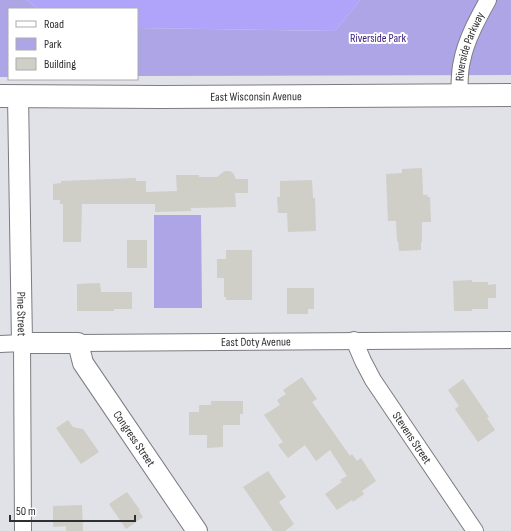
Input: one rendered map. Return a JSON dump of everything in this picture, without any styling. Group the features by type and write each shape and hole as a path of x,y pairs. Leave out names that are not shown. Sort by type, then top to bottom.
{"main road":[{"name":"East Wisconsin Avenue","path":"9,96 161,97 511,95"}],"street":[{"name":"Riverside Parkway","path":"459,95 461,63 463,56 479,17 488,0"},
{"name":"Pine Street","path":"9,96 22,343 23,531"},
{"name":"Stevens Street","path":"354,340 363,362 373,380 476,531"},
{"name":"East Doty Avenue","path":"0,344 78,342 511,340"},
{"name":"Congress Street","path":"78,342 83,363 197,531"}],"green space":[{"path":"0,0 27,0 37,8 8,8 8,77 0,77"},
{"name":"Riverside Park","path":"360,0 511,0 511,75 138,76 138,28 335,31"},
{"path":"154,215 201,215 202,308 154,308"}],"shaded area":[{"path":"27,0 360,0 335,31 138,28 138,8 37,8"}],"building":[{"path":"422,168 423,195 428,195 427,197 430,197 431,222 422,222 421,250 399,251 396,221 388,221 386,174 402,173 402,169"},
{"path":"226,171 233,173 236,179 248,179 248,193 235,193 236,207 191,208 191,211 155,212 155,204 82,204 81,242 63,242 63,204 60,204 60,200 53,200 53,184 61,183 61,181 136,178 136,181 146,181 146,192 177,191 176,175 217,177"},
{"path":"312,180 313,198 315,198 316,231 288,232 287,213 278,213 277,197 280,197 280,181"},
{"path":"127,240 147,240 147,268 127,268"},
{"path":"226,250 252,250 252,300 226,300 226,297 224,297 224,278 217,278 217,259 226,259"},
{"path":"472,280 472,282 488,282 488,285 496,284 496,298 488,298 488,309 454,311 453,281"},
{"path":"100,283 101,292 132,292 132,309 114,309 114,311 77,311 77,284"},
{"path":"287,288 314,288 314,309 308,309 308,314 287,314"},
{"path":"302,377 317,399 312,402 350,456 352,454 357,461 361,458 376,481 362,491 364,494 353,502 352,500 337,510 325,494 342,482 340,480 347,476 330,450 316,461 305,445 288,458 278,445 283,442 264,415 280,405 277,400 286,394 283,390"},
{"path":"463,379 489,417 487,418 495,430 478,442 455,409 459,406 448,390"},
{"path":"211,401 243,401 243,414 240,414 240,425 223,425 223,447 207,448 207,435 189,435 189,412 199,412 199,405 211,405"},
{"path":"68,420 73,427 83,429 99,452 81,464 56,428"},
{"path":"268,471 286,497 279,502 294,524 285,531 273,531 243,487"},
{"path":"127,492 140,510 139,511 143,517 126,529 109,504"},
{"path":"82,505 83,531 66,531 66,526 53,527 53,506"}]}
